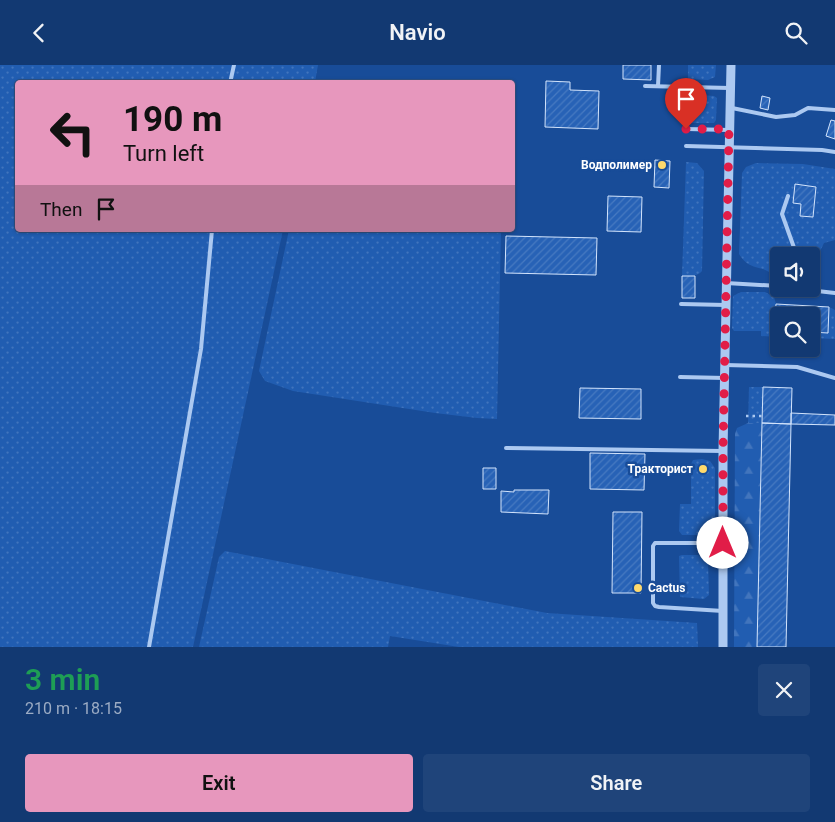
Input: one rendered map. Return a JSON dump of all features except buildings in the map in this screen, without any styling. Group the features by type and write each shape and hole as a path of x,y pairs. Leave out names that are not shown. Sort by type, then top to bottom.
{"street":[{"path":"723,647 724,378 731,65"}],"lane":[{"path":"231,80 234,65"},
{"path":"658,65 658,86"},
{"path":"645,86 730,88"},
{"path":"730,108 776,117 794,115 808,108 835,110"},
{"path":"686,129 729,129"},
{"path":"686,147 835,152"},
{"path":"788,196 782,214 794,247"},
{"path":"150,647 201,349 212,232"},
{"path":"726,283 770,285"},
{"path":"820,291 835,293"},
{"path":"682,304 726,305"},
{"path":"725,365 797,367 835,378"},
{"path":"680,377 724,378"},
{"path":"506,447 723,451"},
{"path":"723,543 655,543 653,546 653,603 659,607 723,611"}],"path":[{"path":"746,416 762,416"}],"green space":[{"path":"0,65 318,65 315,80 15,80 15,232 283,232 193,647 0,647"},
{"path":"688,65 716,65 715,77 708,80 688,79"},
{"path":"687,94 714,96 717,98 716,120 714,123 687,123"},
{"path":"686,162 697,163 704,171 702,271 691,276 682,276"},
{"path":"756,163 803,164 835,169 835,240 824,243 820,251 820,247 770,247 770,272 749,265 744,261 739,254 742,173 746,167"},
{"path":"289,232 501,232 497,419 435,413 293,391 265,381 259,371"},
{"path":"741,292 765,292 770,295 770,297 774,297 776,307 770,307 770,336 761,336 761,331 734,331 732,328 733,296"},
{"path":"829,307 835,310 835,339 820,338 820,333 828,333"},
{"path":"749,387 763,387 762,423 748,423"},
{"path":"748,423 762,423 757,647 734,647 735,434 737,428"},
{"path":"702,459 710,461 715,468 715,531 711,535 682,535 679,531 680,504 691,504 691,464 693,460"},
{"path":"225,551 547,613 697,623 698,647 459,647 390,636 388,647 199,647 219,557"},
{"path":"698,555 708,561 709,595 704,599 680,597 679,556"}],"place":[{"name":"Водполимер","path":"662,165"},
{"name":"Тракторист","path":"703,469"},
{"name":"Cactus","path":"638,588"}],"route":[{"path":"686,129 729,129 723,543"}]}
